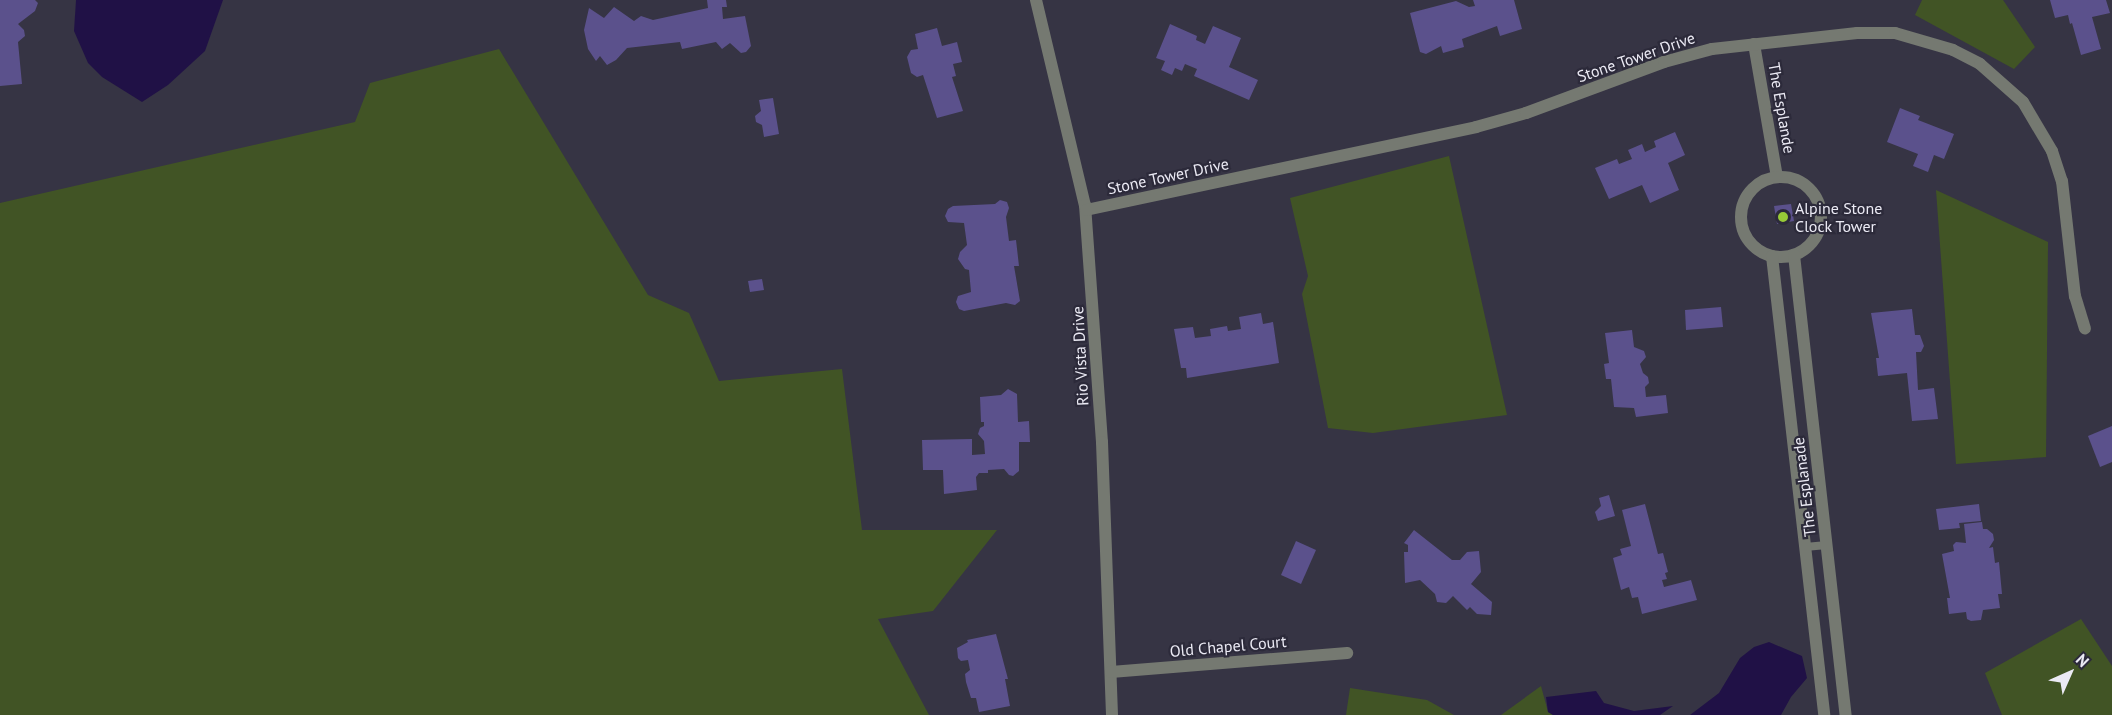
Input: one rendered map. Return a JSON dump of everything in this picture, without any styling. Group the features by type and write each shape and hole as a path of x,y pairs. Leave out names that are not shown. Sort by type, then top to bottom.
{"street":[{"name":"Rio Vista Drive","path":"1036,0 1086,210 1102,442 1112,715"},
{"name":"Stone Tower Drive","path":"1086,210 1476,127 1526,113 1664,62 1712,49 1857,33 1895,33 1953,50 1980,64 2023,102 2039,126 2062,181 2075,297 2085,328"},
{"name":"The Esplande","path":"1754,44 1777,177"},
{"name":"The Esplande","path":"1772,256 1760,251 1747,238 1741,220 1742,208 1754,186 1777,177 1802,183 1815,197 1821,215 1814,240 1794,255"},
{"path":"1772,256 1794,255"},
{"name":"The Esplanade","path":"1794,255 1845,715"},
{"name":"The Esplanade","path":"1772,256 1824,715"},
{"name":"Old Chapel Court","path":"1111,672 1347,653"}],"lane":[{"path":"1805,547 1827,545"}],"green space":[{"path":"1922,0 2003,0 2035,47 2014,69 1915,15"},
{"path":"499,49 648,295 689,313 719,381 842,369 862,530 997,530 933,611 878,619 929,715 0,715 0,203 355,122 370,83"},
{"path":"1449,156 1507,415 1373,433 1328,428 1302,294 1308,276 1290,198"},
{"path":"1936,190 2048,242 2046,457 1956,464"},
{"path":"2081,619 2112,666 2112,715 2002,715 1985,673"},
{"path":"1541,686 1548,712 1553,715 1501,715"},
{"path":"1350,688 1427,700 1454,715 1346,715"}],"shaded area":[{"path":"76,0 223,0 205,51 168,85 142,102 102,77 88,63 74,31"},
{"path":"1769,642 1802,656 1807,678 1791,697 1781,715 1690,715 1719,693 1740,658 1754,647"},
{"path":"1596,691 1604,703 1634,711 1673,706 1660,715 1553,715 1548,712 1546,697"}],"building":[{"path":"0,0 35,0 38,3 35,11 18,24 24,30 25,36 18,42 22,84 0,86"},
{"path":"707,0 726,0 727,7 722,7 723,19 745,16 751,46 746,52 741,53 730,43 722,49 716,42 682,49 680,42 627,48 616,60 607,65 600,56 596,61 588,49 584,30 589,8 604,18 614,7 634,21 641,16 653,20 708,8"},
{"path":"1473,0 1514,0 1522,29 1500,36 1497,26 1462,39 1464,47 1443,53 1441,46 1426,54 1420,52 1410,13 1456,1 1469,7 1475,6"},
{"path":"2050,0 2106,0 2110,13 2092,17 2101,49 2081,55 2068,15 2055,18"},
{"path":"1170,24 1197,36 1196,40 1205,44 1213,26 1241,38 1229,67 1258,80 1249,100 1194,76 1197,69 1185,64 1182,71 1175,68 1172,75 1161,70 1165,61 1156,58"},
{"path":"937,28 942,46 957,42 962,62 953,64 956,76 952,77 963,111 937,118 923,75 917,77 911,73 907,57 911,50 918,49 915,34"},
{"path":"773,98 779,134 764,137 762,125 756,122 755,116 761,111 759,100"},
{"path":"1900,108 1920,116 1918,120 1954,134 1944,159 1934,155 1928,172 1913,166 1918,154 1887,142"},
{"path":"1675,132 1685,155 1668,163 1679,190 1650,203 1642,185 1609,199 1595,168 1617,159 1619,164 1632,159 1628,150 1642,144 1645,152 1656,147 1654,141"},
{"path":"1000,200 1007,202 1009,208 1006,217 1009,241 1016,240 1019,266 1014,266 1020,301 1015,305 1006,303 964,311 959,309 956,302 958,296 971,292 969,270 965,269 958,259 960,252 967,245 964,223 948,222 945,216 948,209 953,206 995,204"},
{"path":"1791,204 1794,221 1777,224 1774,206"},
{"path":"762,279 764,290 750,292 748,281"},
{"path":"1721,307 1723,327 1686,330 1685,310"},
{"path":"1912,309 1915,335 1920,335 1924,346 1921,352 1916,352 1918,390 1934,388 1938,419 1912,421 1907,373 1878,376 1876,358 1879,358 1871,313"},
{"path":"1261,313 1263,324 1273,322 1279,363 1187,378 1186,368 1181,368 1174,329 1193,327 1195,338 1211,336 1210,329 1227,326 1228,331 1241,329 1239,317"},
{"path":"1632,330 1634,347 1644,351 1646,357 1640,364 1643,373 1648,377 1649,383 1645,387 1646,397 1666,395 1668,413 1636,417 1634,408 1614,407 1611,379 1606,379 1604,364 1609,363 1605,333"},
{"path":"1008,389 1017,394 1018,422 1029,421 1030,442 1019,442 1019,471 1013,476 1004,469 988,470 988,473 979,473 976,477 977,490 944,494 943,470 923,470 922,440 972,439 972,455 985,454 984,441 978,434 980,428 984,426 984,422 981,422 980,397 1001,395"},
{"path":"2112,426 2112,462 2100,467 2088,436"},
{"path":"1609,495 1615,516 1598,521 1595,512 1601,506 1599,498"},
{"path":"1645,504 1658,554 1663,553 1668,572 1665,573 1667,579 1662,580 1664,587 1691,580 1697,600 1642,614 1638,597 1632,598 1629,587 1621,590 1613,558 1622,555 1620,549 1631,546 1622,510"},
{"path":"1979,504 1981,521 1959,523 1960,528 1939,530 1936,509"},
{"path":"1982,522 1983,529 1993,534 1994,540 1989,548 1993,547 1995,563 1999,562 2002,594 1998,594 2000,608 1983,610 1981,620 1971,621 1967,619 1966,612 1949,614 1947,598 1950,598 1942,554 1954,551 1953,545 1956,542 1966,543 1964,524"},
{"path":"1414,530 1452,560 1460,560 1467,552 1479,551 1481,572 1471,584 1492,602 1491,615 1477,614 1470,607 1467,610 1453,596 1446,603 1437,602 1435,594 1420,580 1405,583 1404,552 1408,552 1408,545 1404,543"},
{"path":"1296,541 1316,550 1301,584 1281,575"},
{"path":"996,634 1008,679 1005,679 1010,706 979,712 976,698 971,698 966,682 965,674 970,670 968,660 961,661 958,658 957,648 968,642 967,640"}],"place":[{"name":"Alpine Stone Clock Tower","path":"1783,217"}]}
